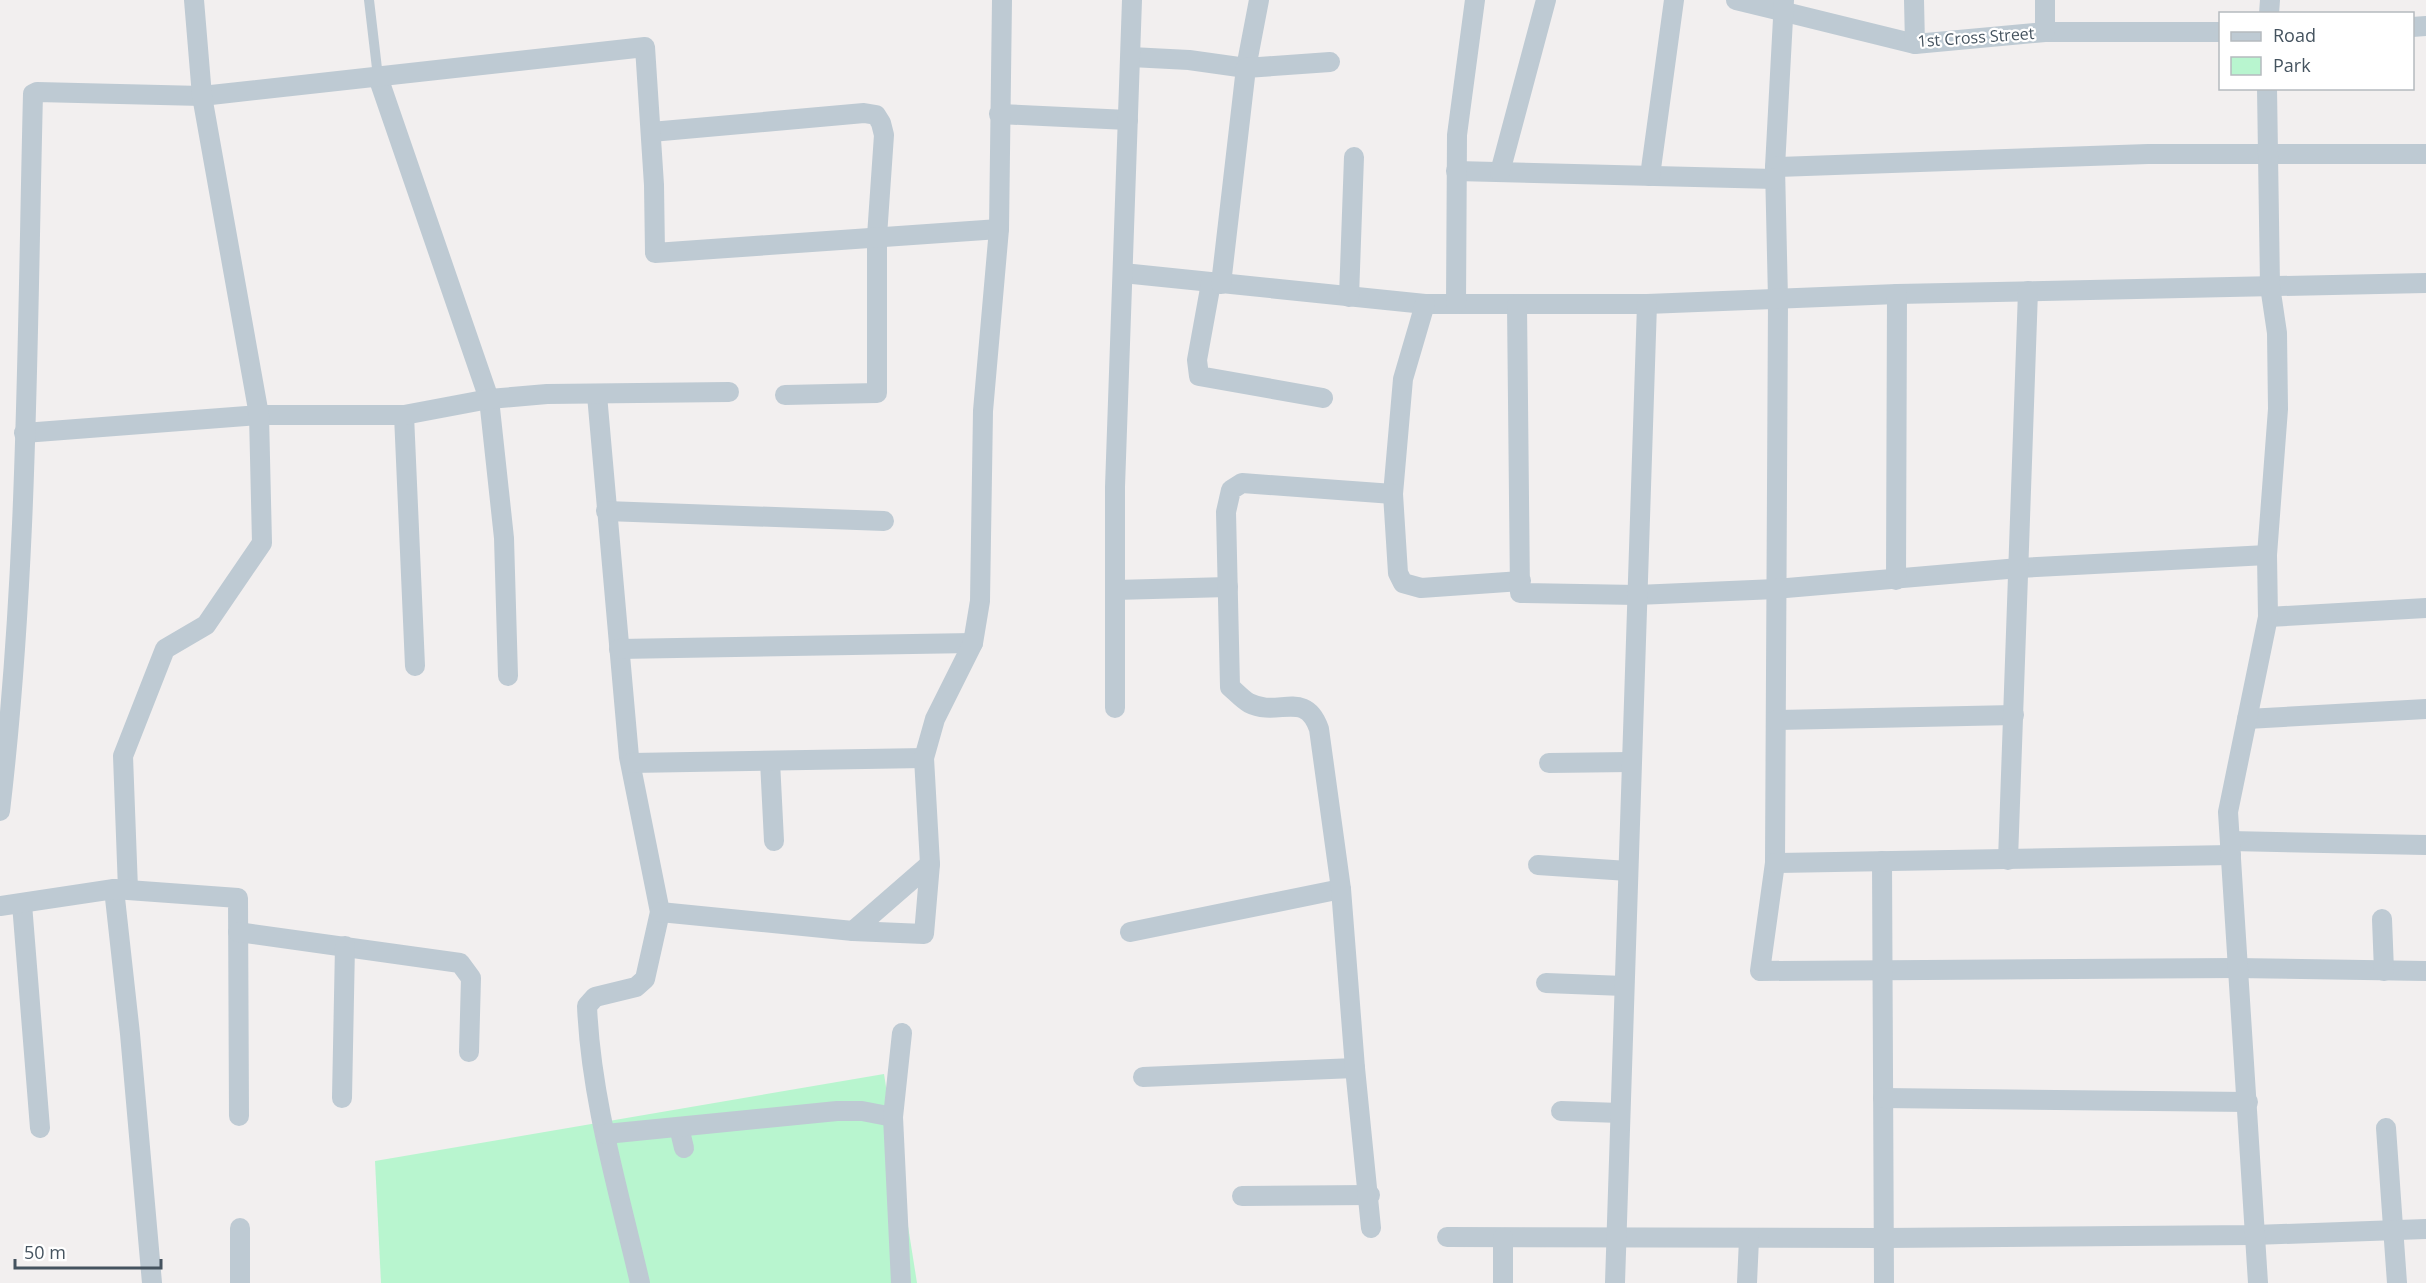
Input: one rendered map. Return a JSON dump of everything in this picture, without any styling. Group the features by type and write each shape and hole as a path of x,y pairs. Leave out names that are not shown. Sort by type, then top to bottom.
{"street":[{"path":"152,1283 131,1046 121,889 123,756 165,649 206,625 262,543 259,415 202,96 194,0"},
{"path":"660,912 853,931 924,934 930,864 924,758 935,718 973,643 980,601 983,411 999,229 1002,0"},
{"path":"1115,708 1115,487 1132,0"},
{"path":"1259,0 1246,68 1216,283 1197,360 1199,376 1323,398"},
{"path":"1456,304 1457,135 1475,0"},
{"path":"1500,172 1546,0"},
{"path":"1650,176 1674,0"},
{"name":"1st Cross Street","path":"1736,0 1784,6 1915,44 2045,32 2219,32"},
{"path":"1914,0 1915,44"},
{"path":"2045,0 2045,32"},
{"path":"1784,6 1775,173 1778,299 1775,863 1760,971 2236,968 2426,972"},
{"path":"0,811 11,690 9,579 24,433 33,94 37,92 202,96 645,47 651,132 655,253 999,229"},
{"path":"1131,57 1188,60 1246,68 1330,62"},
{"path":"378,77 489,399 504,538 508,676"},
{"path":"2258,1283 2248,1102 2236,968 2228,812 2268,617 2267,555 2278,409 2277,333 2270,286 2266,156 2267,90"},
{"path":"651,132 864,113 876,115 881,123 884,135 877,236 877,393 785,395"},
{"path":"999,114 1128,120"},
{"path":"1456,171 1650,176 1775,173 2148,154 2266,156 2426,154"},
{"path":"1349,297 1354,157"},
{"path":"1123,273 1425,304 1647,304 1897,294 2426,284"},
{"path":"2008,860 2028,291"},
{"path":"1896,580 1897,294"},
{"path":"1425,304 1403,379 1393,494 1398,573 1403,583 1421,588 1521,581"},
{"path":"1517,304 1520,593 1637,596 1776,589 2019,568 2267,555"},
{"path":"1615,1283 1647,304"},
{"path":"24,433 259,415 404,415 489,399 547,394 729,392"},
{"path":"597,394 631,763 660,912 645,978 636,987 595,997 587,1006 593,1075 640,1283"},
{"path":"404,415 415,666"},
{"path":"1371,1228 1370,1195 1355,1068 1341,890 1319,729 1315,716 1300,706 1272,708 1250,703 1230,687 1226,512 1231,490 1242,483 1393,494"},
{"path":"606,511 884,521"},
{"path":"1115,590 1227,587"},
{"path":"2268,617 2426,608"},
{"path":"619,649 973,643"},
{"path":"2247,718 2426,710"},
{"path":"1776,720 2014,715"},
{"path":"631,763 924,758"},
{"path":"770,761 774,841"},
{"path":"1549,763 1631,762"},
{"path":"1775,863 2008,860 2230,848 2426,845"},
{"path":"1882,861 1884,1283"},
{"path":"853,931 930,864"},
{"path":"1538,865 1628,871"},
{"path":"0,906 121,889 238,898 239,1116"},
{"path":"1130,932 1341,890"},
{"path":"22,904 40,1128"},
{"path":"2382,920 2384,971"},
{"path":"238,932 460,963 471,978 469,1052"},
{"path":"342,1098 345,946"},
{"path":"1546,983 1624,986"},
{"path":"901,1283 893,1117 902,1033"},
{"path":"1143,1077 1355,1068"},
{"path":"1883,1098 2248,1102"},
{"path":"606,1134 837,1111 862,1111 893,1117"},
{"path":"1561,1111 1620,1113"},
{"path":"679,1127 684,1148"},
{"path":"2386,1128 2397,1283"},
{"path":"1242,1196 1370,1195"},
{"path":"240,1228 240,1283"},
{"path":"1447,1237 1885,1239 2254,1235 2394,1232 2426,1229"},
{"path":"1503,1238 1503,1283"},
{"path":"1747,1283 1749,1239"}],"lane":[{"path":"369,0 378,77"}],"green space":[{"path":"884,1074 917,1283 381,1283 375,1161"}]}
